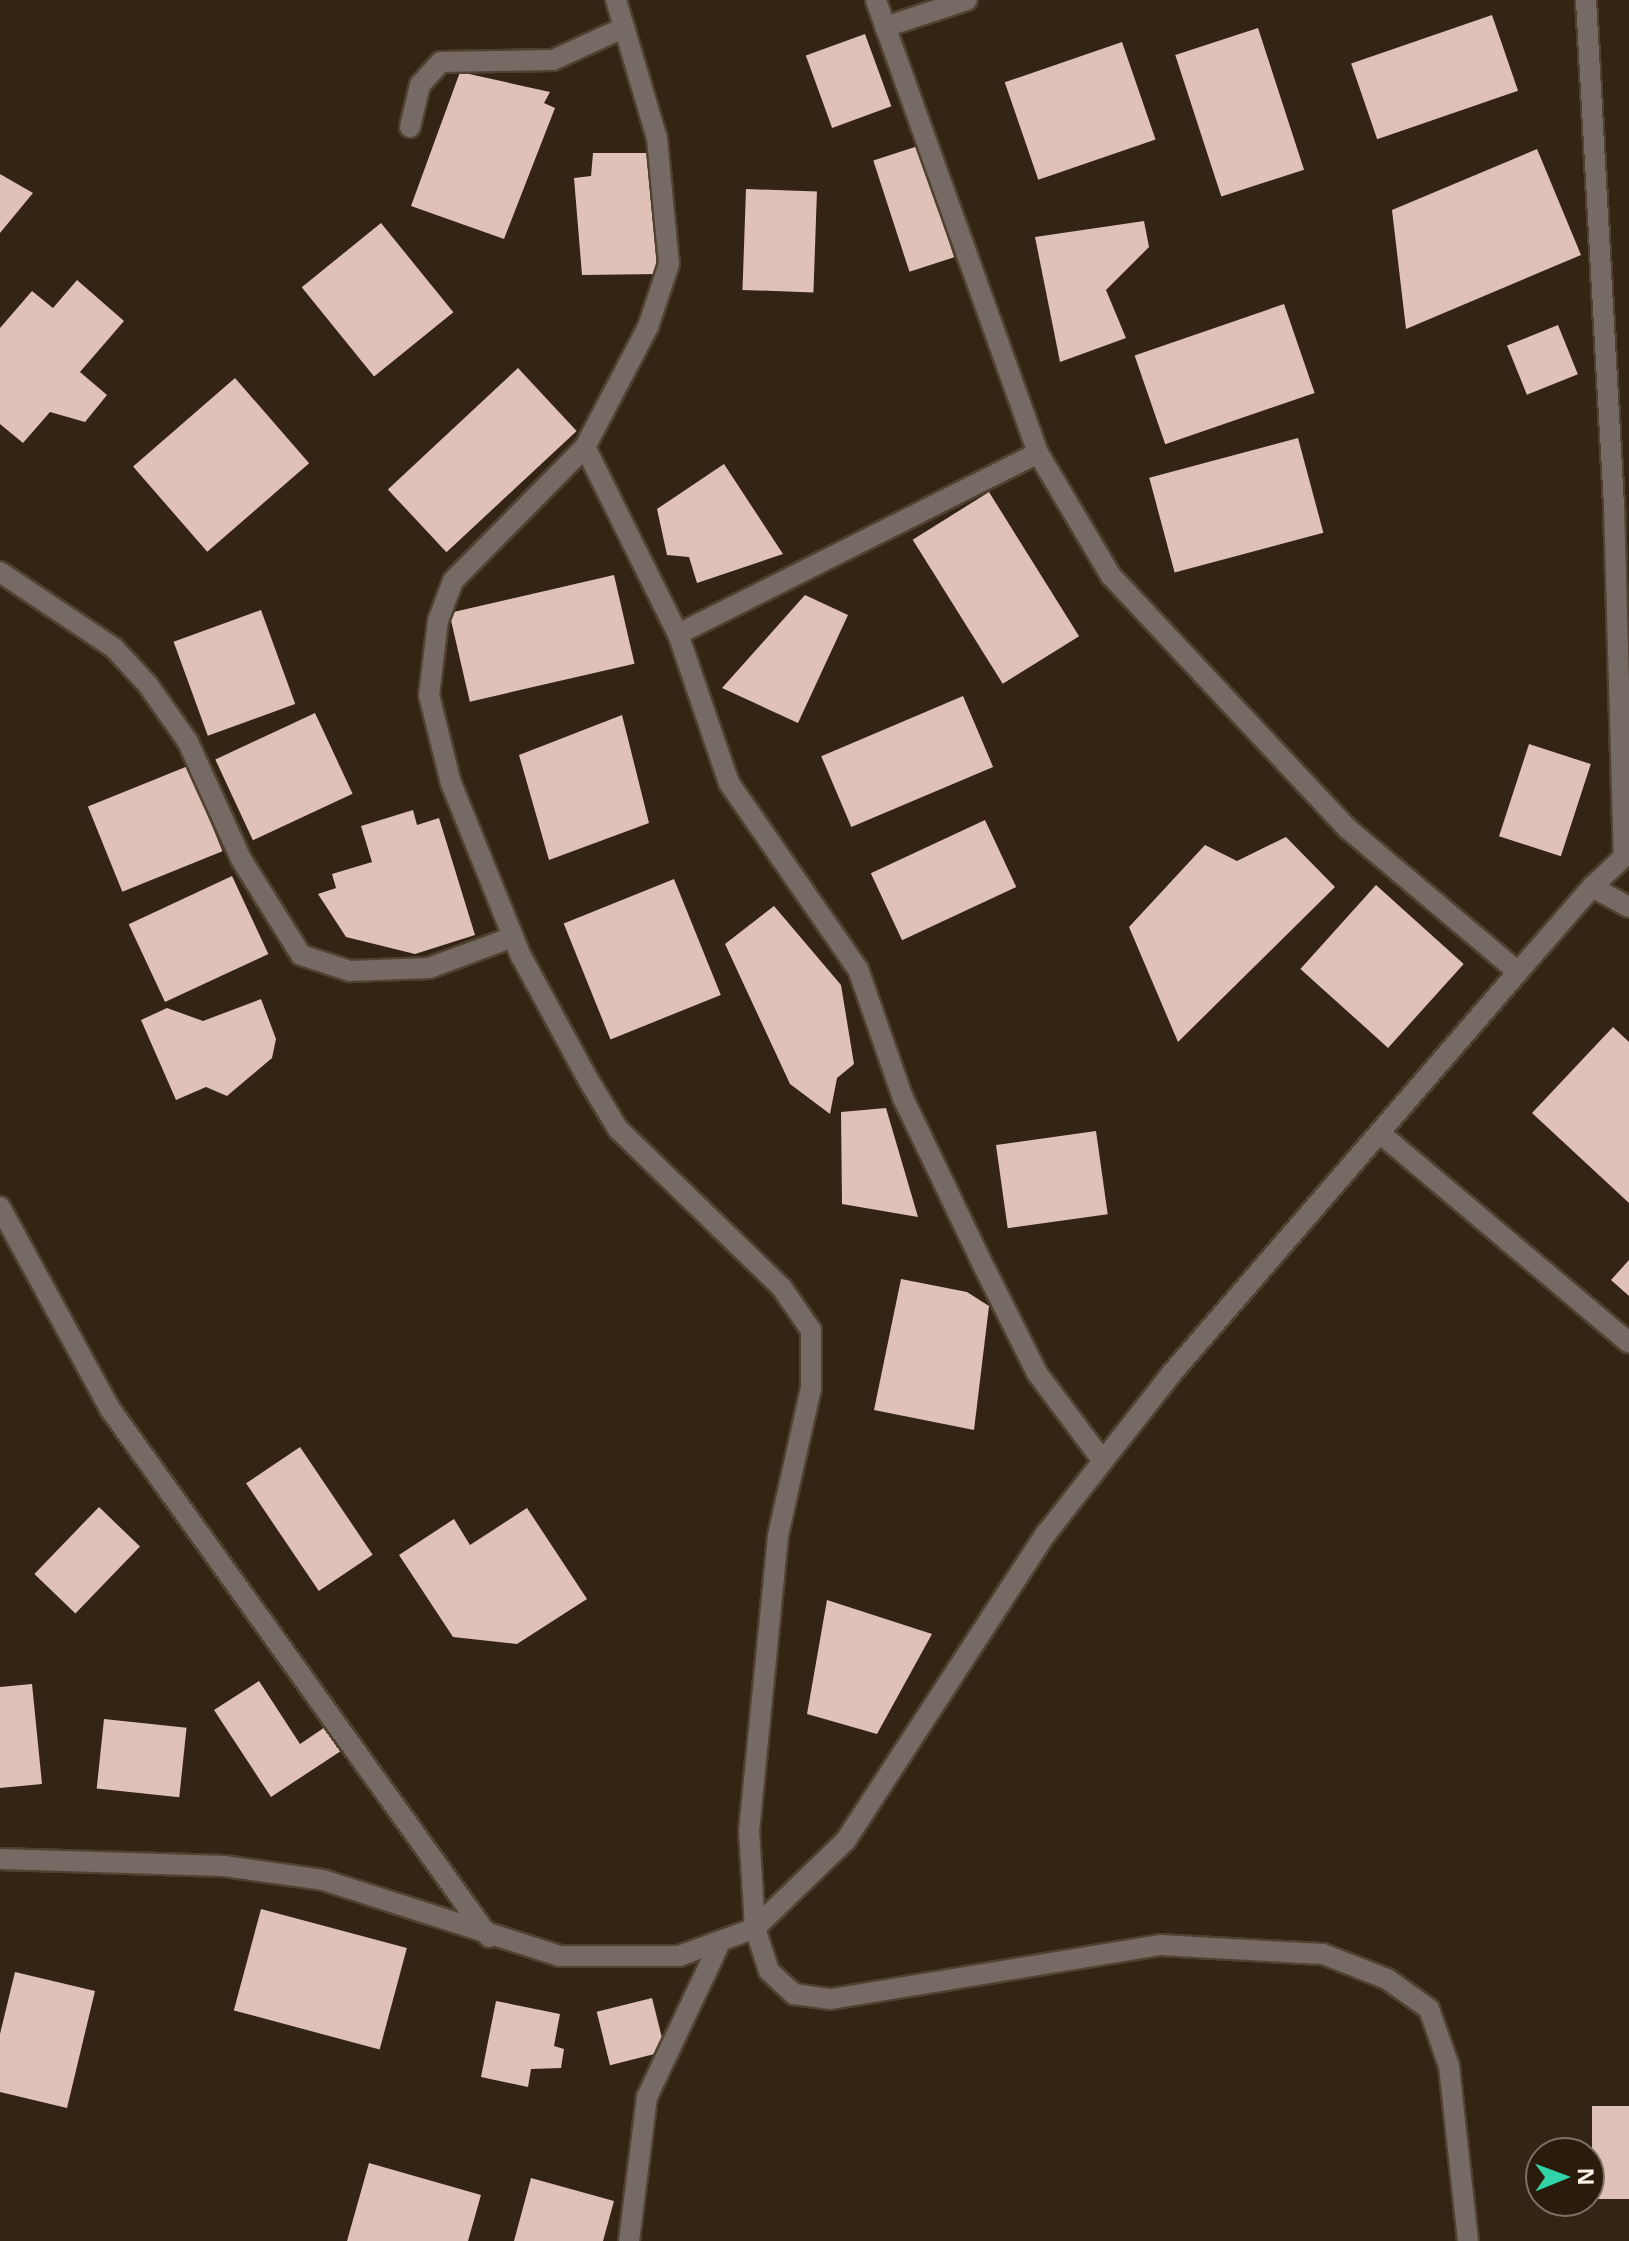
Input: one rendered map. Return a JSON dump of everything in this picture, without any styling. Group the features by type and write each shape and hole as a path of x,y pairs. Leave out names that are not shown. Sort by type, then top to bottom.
{"street":[{"path":"616,0 621,29 657,138 669,264 648,327 585,447 453,581 431,656 437,742 513,937 618,1129 782,1288 811,1330 811,1388 778,1536 749,1830 755,1928 769,1971 794,1994 831,1999 1160,1945 1323,1954 1387,1979 1429,2009 1449,2066 1468,2241"},
{"path":"876,0 1038,453 1111,576 1159,635 1348,829 1518,972"},
{"path":"885,27 967,0"},
{"path":"0,1859 224,1866 323,1880 489,1937 560,1956 638,1960 718,1947 755,1928 846,1840 1045,1535 1102,1460 1518,972 1592,887 1626,854 1614,505 1586,0"},
{"path":"410,127 420,85 441,62 553,60 621,29"},
{"path":"585,447 678,634 729,783 858,969 903,1098 980,1259 1037,1373 1102,1460"},
{"path":"678,634 1038,453"},
{"path":"0,572 114,648 148,685 188,742 241,859 301,955 350,971 429,968 513,937"},
{"path":"1592,887 1629,907"},
{"path":"1381,1134 1568,1299 1629,1343"},
{"path":"0,1207 110,1409 489,1937"},
{"path":"629,2241 647,2097 718,1947"}],"building":[{"path":"1492,15 1518,91 1377,139 1351,64"},
{"path":"1258,28 1304,170 1221,197 1175,55"},
{"path":"865,34 891,106 832,128 806,56"},
{"path":"1122,42 1156,139 1038,180 1005,82"},
{"path":"460,72 550,92 544,103 555,108 504,239 411,206"},
{"path":"918,146 954,257 909,272 873,161"},
{"path":"1537,149 1581,255 1406,329 1392,210"},
{"path":"593,153 648,153 659,274 582,275 574,178 591,176"},
{"path":"0,174 33,193 0,233"},
{"path":"746,189 817,191 813,292 742,290"},
{"path":"1144,221 1149,247 1106,290 1126,338 1060,362 1035,237"},
{"path":"381,223 453,312 374,377 302,287"},
{"path":"77,280 124,321 80,372 107,395 85,422 50,412 23,443 0,424 0,328 32,291 53,308"},
{"path":"1284,304 1315,393 1165,444 1135,355"},
{"path":"1558,325 1578,374 1527,395 1507,346"},
{"path":"518,368 577,431 446,552 388,489"},
{"path":"235,378 309,463 207,552 133,467"},
{"path":"1298,438 1323,533 1175,573 1149,478"},
{"path":"724,464 783,554 697,583 689,557 667,555 657,509"},
{"path":"989,492 1079,636 1003,684 913,540"},
{"path":"614,575 634,664 470,702 449,613"},
{"path":"805,595 848,615 798,723 722,688"},
{"path":"261,610 295,704 208,736 174,642"},
{"path":"963,696 993,767 851,827 821,756"},
{"path":"315,713 353,794 253,840 215,759"},
{"path":"622,715 649,823 549,860 519,755"},
{"path":"1529,744 1591,764 1561,856 1499,836"},
{"path":"188,766 222,851 122,892 88,806"},
{"path":"413,810 417,825 439,818 475,935 415,954 346,937 318,894 336,888 332,874 372,862 361,826"},
{"path":"985,820 1016,887 902,940 871,873"},
{"path":"1286,837 1335,887 1178,1042 1129,927 1205,845 1237,861"},
{"path":"232,876 268,954 165,1002 129,924"},
{"path":"674,879 721,995 610,1039 564,924"},
{"path":"1376,885 1464,964 1388,1048 1300,969"},
{"path":"774,906 841,985 854,1064 837,1078 830,1114 790,1084 725,944"},
{"path":"261,999 276,1039 272,1058 227,1096 206,1087 176,1100 141,1020 167,1008 203,1021"},
{"path":"1613,1027 1629,1042 1629,1203 1532,1113"},
{"path":"886,1108 918,1217 842,1204 841,1112"},
{"path":"1096,1131 1108,1214 1008,1228 996,1145"},
{"path":"1629,1260 1629,1296 1611,1280"},
{"path":"901,1279 967,1292 989,1306 974,1430 874,1410"},
{"path":"300,1447 373,1555 319,1591 246,1483"},
{"path":"99,1507 140,1547 75,1613 34,1574"},
{"path":"527,1508 587,1599 517,1644 453,1637 399,1555 454,1519 470,1545"},
{"path":"827,1600 932,1634 877,1734 807,1714"},
{"path":"259,1681 300,1744 334,1721 350,1745 271,1797 214,1710"},
{"path":"32,1684 42,1784 0,1788 0,1687"},
{"path":"104,1719 187,1728 179,1797 97,1789"},
{"path":"261,1909 407,1948 380,2050 234,2010"},
{"path":"15,1972 95,1991 67,2108 0,2092 0,2034"},
{"path":"652,1998 665,2051 610,2065 597,2012"},
{"path":"496,2001 560,2014 554,2046 564,2049 561,2068 531,2069 528,2087 481,2077"},
{"path":"1592,2106 1629,2106 1629,2199 1605,2199 1605,2137 1592,2137"},
{"path":"369,2163 481,2195 468,2241 347,2241"},
{"path":"531,2178 614,2201 603,2241 514,2241"}]}
